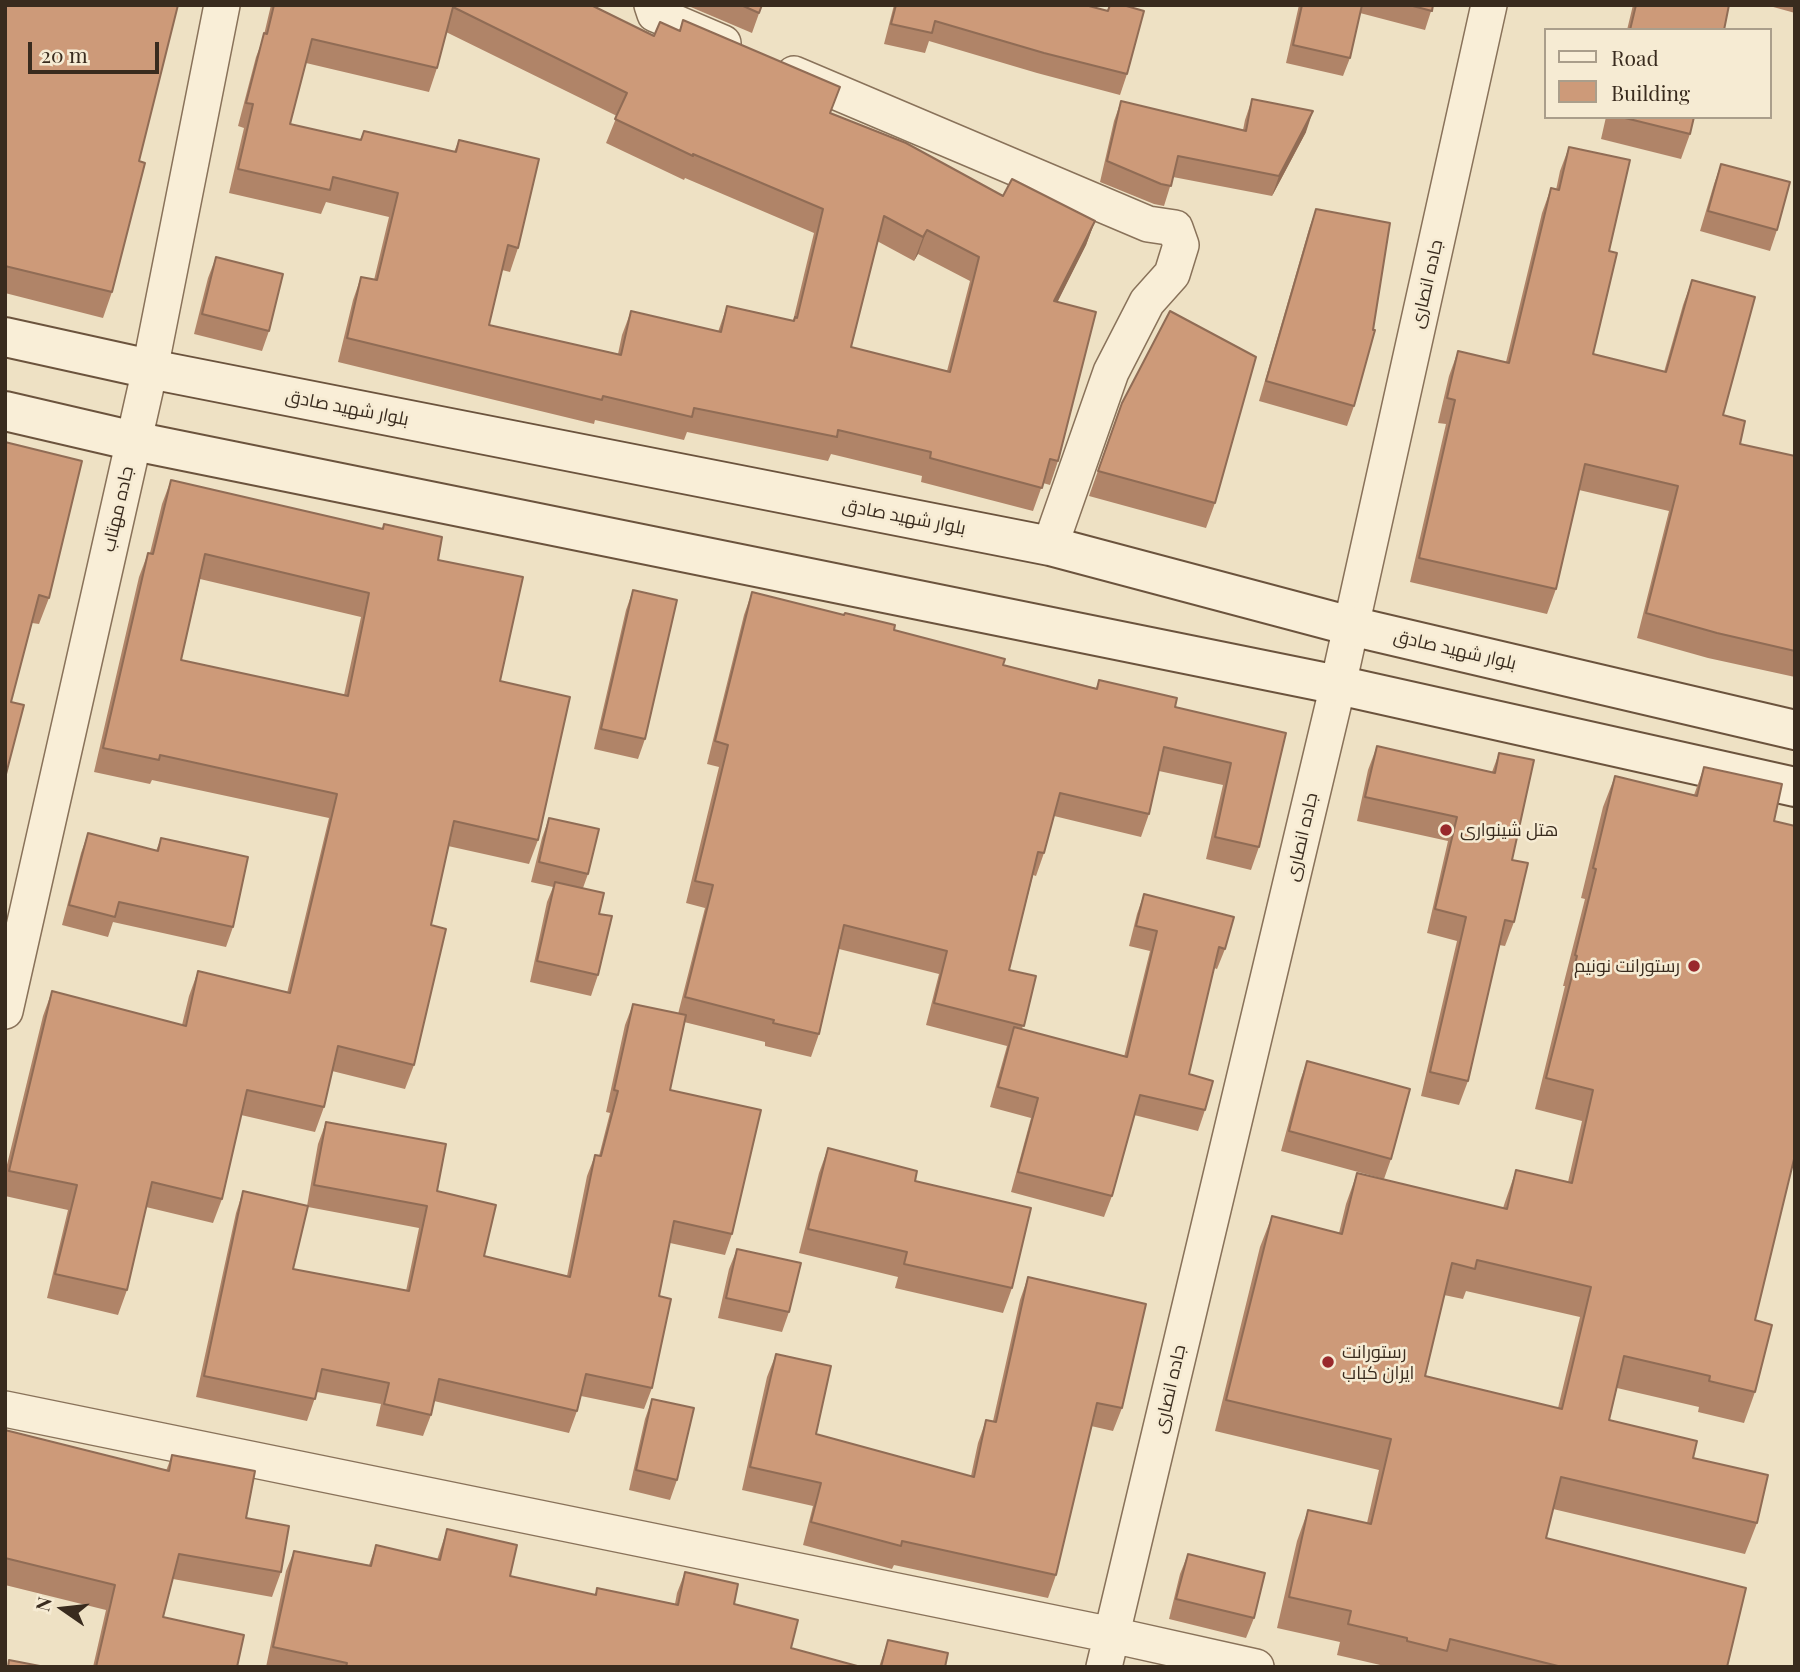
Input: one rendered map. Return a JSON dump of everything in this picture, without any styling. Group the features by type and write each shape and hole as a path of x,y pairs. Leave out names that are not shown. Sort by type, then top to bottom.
{"main road":[{"name":"بلوار شهید صادق","path":"5,337 150,369 1049,546 1351,626 1795,730"},
{"path":"5,411 134,441 1338,685 1795,788"}],"street":[{"name":"جاده مهتاب","path":"5,1011 150,369 222,5"},
{"path":"652,5 655,14 762,60 1148,224 1175,228 1181,245 1172,274 1147,302 1111,372 1049,546"},
{"name":"جاده انصاری","path":"1108,1651 1338,685 1489,5"},
{"path":"5,1409 1108,1651 1256,1667"}],"building":[{"path":"5,5 178,5 139,161 145,163 112,292 5,266"},
{"path":"274,5 591,5 654,36 660,22 680,31 683,20 840,87 830,113 906,143 1003,196 1012,179 1095,221 1054,301 1096,312 1058,461 1050,459 1042,488 930,458 931,452 838,430 837,437 694,408 692,417 603,396 602,400 347,338 361,277 377,280 398,193 333,177 330,190 238,169 253,104 246,103 264,33 267,34","holes":["453,7 627,93 615,119 693,156 823,209 797,318 795,317 794,321 727,306 721,332 631,311 621,355 489,325 508,245 518,248 539,159 459,140 456,152 364,131 361,140 290,124 312,39 437,68","884,216 923,237 927,230 979,257 950,372 851,347"]},
{"path":"741,5 762,5 759,13"},
{"path":"896,5 1085,5 1108,11 1110,5 1123,5 1144,11 1127,74 935,21 932,33 891,24"},
{"path":"1302,5 1362,5 1350,58 1293,45"},
{"path":"1409,5 1433,5 1432,11"},
{"path":"1636,5 1729,5 1724,28 1630,28"},
{"path":"1252,99 1313,111 1279,176 1178,156 1171,186 1107,161 1121,101 1246,131"},
{"path":"1629,119 1694,119 1690,134"},
{"path":"1569,147 1630,160 1609,251 1617,253 1593,354 1666,372 1692,280 1755,297 1723,415 1745,421 1740,444 1795,456 1795,651 1646,613 1678,486 1585,464 1556,589 1419,558 1455,400 1447,398 1458,351 1509,363 1551,188 1559,190"},
{"path":"1721,164 1790,182 1777,230 1708,211"},
{"path":"1316,209 1390,223 1375,330 1354,406 1266,381"},
{"path":"216,257 283,274 269,331 202,314"},
{"path":"1170,311 1256,357 1215,503 1098,471 1122,403"},
{"path":"5,442 82,461 49,598 39,595 11,702 24,705 5,778"},
{"path":"171,480 383,529 384,524 442,537 438,560 523,577 500,681 570,697 538,840 454,821 431,925 446,929 414,1065 338,1046 324,1107 247,1090 222,1199 152,1182 127,1290 55,1274 77,1185 9,1171 52,991 186,1026 198,971 290,993 337,794 160,755 159,760 103,748 148,553 153,554","holes":["205,554 369,593 348,696 181,660"]},
{"path":"633,590 677,600 645,739 601,729"},
{"path":"752,592 895,625 894,630 1005,659 1003,665 1097,689 1099,680 1177,698 1175,707 1286,733 1259,847 1215,837 1231,763 1164,747 1149,814 1060,793 1044,853 1038,852 1009,970 1036,976 1024,1026 934,1003 947,951 844,925 819,1034 685,997 713,885 695,881 728,745 715,741"},
{"path":"1377,746 1495,773 1499,753 1534,760 1512,860 1528,863 1514,922 1505,920 1468,1081 1430,1072 1466,917 1435,909 1457,817 1365,797"},
{"path":"1704,767 1782,784 1774,821 1795,826 1795,1155 1755,1320 1772,1325 1755,1392 1709,1381 1710,1376 1624,1356 1609,1420 1697,1441 1693,1458 1768,1475 1757,1523 1561,1477 1546,1538 1746,1588 1727,1667 1562,1667 1450,1639 1447,1651 1348,1624 1351,1611 1289,1597 1308,1510 1371,1524 1391,1439 1226,1400 1272,1216 1342,1234 1357,1173 1507,1209 1516,1170 1572,1183 1593,1090 1546,1078 1577,956 1575,955 1596,869 1593,868 1615,776 1697,796","holes":["1477,1260 1591,1287 1562,1409 1425,1376 1452,1263 1475,1269"]},
{"path":"549,818 599,829 588,874 539,862"},
{"path":"88,833 158,851 161,838 248,857 233,927 119,902 115,917 69,905"},
{"path":"555,882 604,893 599,914 612,916 598,975 537,961"},
{"path":"1144,894 1234,917 1225,949 1219,947 1189,1074 1213,1081 1205,1110 1140,1095 1112,1196 1018,1172 1038,1098 998,1087 1014,1027 1127,1057 1157,931 1136,926"},
{"path":"633,1004 686,1015 670,1090 761,1110 732,1234 674,1221 659,1296 671,1299 652,1388 586,1374 577,1411 439,1379 431,1415 384,1404 389,1383 322,1369 315,1399 204,1376 243,1191 308,1206 293,1269 409,1291 427,1206 314,1185 326,1122 446,1144 437,1191 496,1205 484,1256 570,1277 595,1155 601,1156 618,1091 614,1090"},
{"path":"1307,1061 1410,1089 1391,1159 1289,1131"},
{"path":"828,1148 917,1171 915,1181 1031,1208 1012,1288 904,1264 907,1252 808,1229"},
{"path":"737,1249 801,1263 789,1312 726,1298"},
{"path":"1028,1277 1146,1304 1122,1408 1097,1403 1056,1575 902,1541 901,1546 811,1522 821,1483 750,1467 776,1354 831,1366 816,1434 974,1477 986,1420 996,1422"},
{"path":"652,1399 694,1408 677,1480 636,1470"},
{"path":"5,1430 169,1471 172,1455 255,1471 246,1518 289,1526 281,1572 179,1554 163,1617 244,1635 237,1667 96,1667 115,1585 5,1558"},
{"path":"447,1529 517,1545 510,1576 596,1595 597,1588 678,1605 685,1572 738,1584 734,1604 798,1620 791,1648 861,1667 346,1667 347,1663 273,1647 294,1551 371,1566 376,1545 440,1560"},
{"path":"1188,1554 1265,1573 1254,1618 1176,1599"},
{"path":"888,1640 948,1653 945,1667 881,1667"},
{"path":"9,1660 45,1667 8,1667"}],"place":[{"name":"هتل شینواری","path":"1446,830"},
{"name":"رستورانت نونیم","path":"1694,966"},
{"name":"رستورانت ایران کباب","path":"1328,1362"}]}
